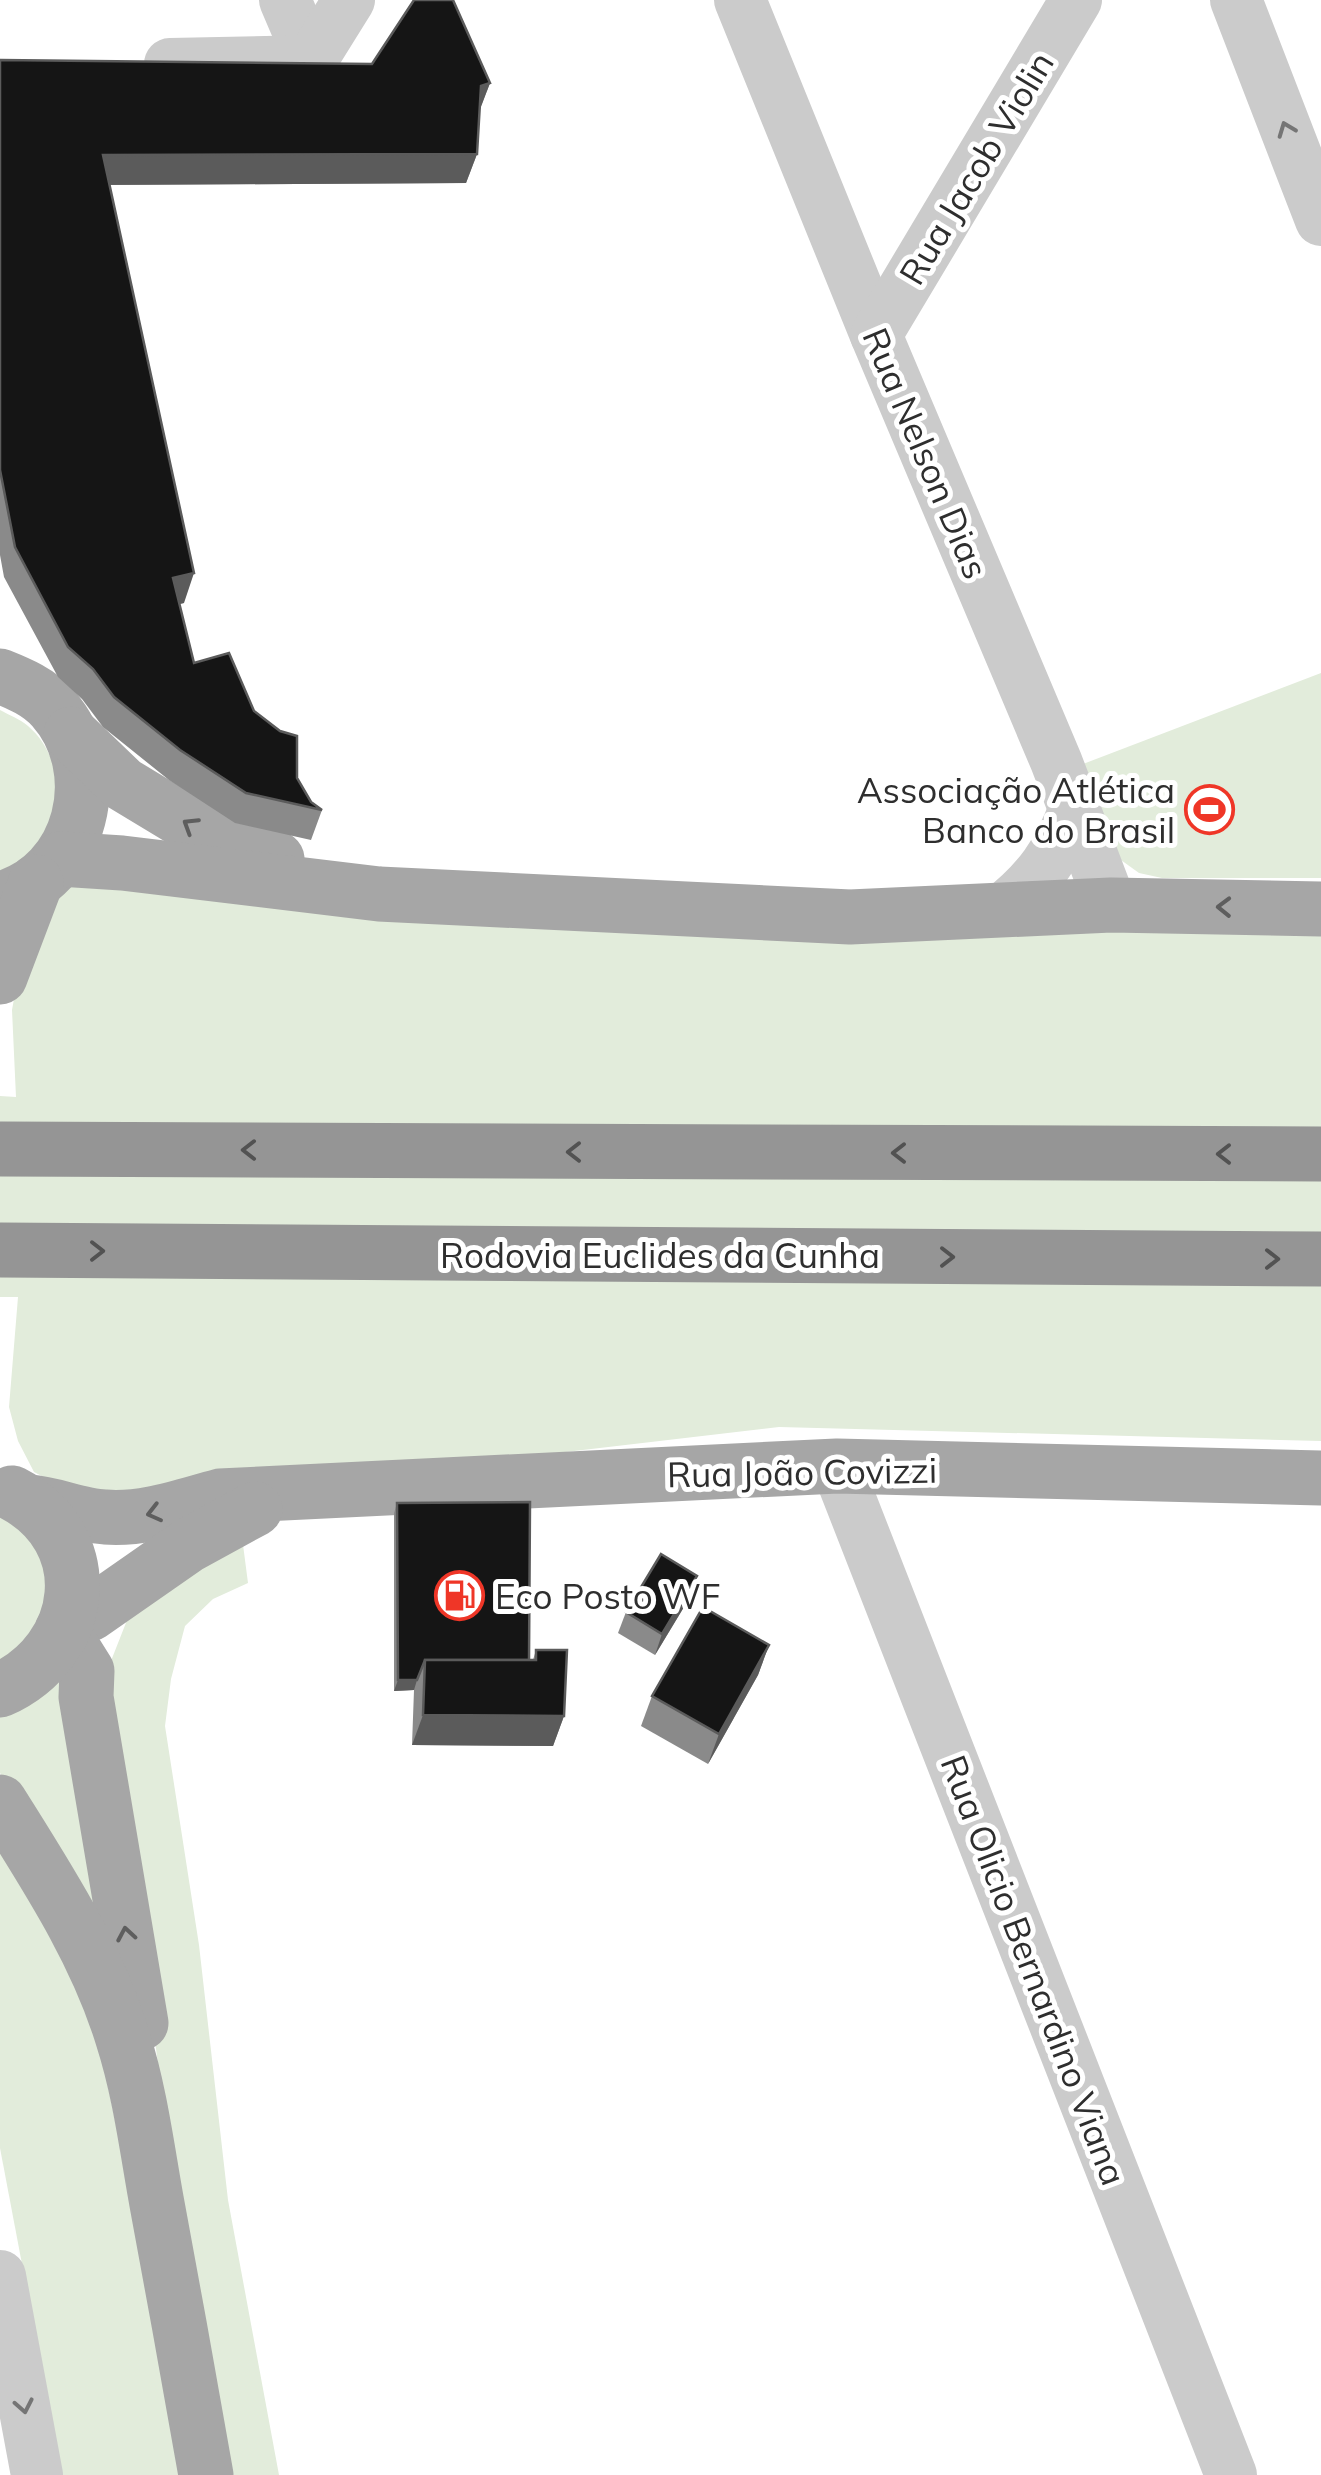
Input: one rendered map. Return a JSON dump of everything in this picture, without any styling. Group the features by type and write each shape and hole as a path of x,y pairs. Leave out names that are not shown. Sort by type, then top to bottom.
{"highway":[{"path":"0,1149 1321,1154"},
{"name":"Rodovia Euclides da Cunha","path":"0,1250 1321,1259"}],"main road":[{"path":"9,670 52,706 71,734 123,784 219,842 316,870 379,894"},
{"path":"0,978 32,880 76,830 84,798 82,764 71,734"},
{"path":"32,880 122,863 379,894 850,917 1111,905 1321,909"},
{"name":"Rua João Covizzi","path":"13,1486 101,1518 140,1517 220,1496 836,1466 1317,1487"},
{"path":"0,1690 20,1681 55,1648 65,1624 72,1572 64,1545 49,1521 13,1486"},
{"name":"Rua João Covizzi","path":"65,1624 90,1614 189,1545 284,1493"},
{"path":"65,1624 87,1671 86,1697 142,2026 145,2136"},
{"path":"0,1802 46,1872 96,1970 124,2039 206,2475"}],"street":[{"path":"285,0 311,61"},
{"path":"311,61 349,0"},
{"name":"Rua Nelson Dias","path":"740,0 876,336 1075,808 1111,905"},
{"name":"Rua Jacob Violin","path":"876,336 1076,0"},
{"path":"1236,0 1321,220"},
{"path":"117,65 311,61"},
{"path":"1000,910 1026,891 1048,867 1075,808"},
{"name":"Rua Olicio Bernardino Viana","path":"836,1466 1230,2475"},
{"path":"0,2276 37,2475"}],"green space":[{"name":"Associação Atlética Banco do Brasil","path":"1321,673 1321,878 1162,878 1139,873 1114,855 1083,764"},
{"path":"0,710 25,724 41,740 56,773 58,792 51,828 41,844 28,858 0,873"},
{"path":"76,872 1122,931 1321,934 1321,1441 779,1427 132,1503 67,1489 34,1472 18,1441 9,1407 18,1297 0,1297 0,1096 16,1097 12,1010 22,954"},
{"path":"0,1508 48,1560 46,1622 0,1669"},
{"path":"242,1537 248,1583 213,1599 185,1626 171,1679 165,1726 199,1945 228,2200 279,2475 230,2475 167,2138 109,1666 131,1610"},
{"path":"63,1656 126,2008 39,1830 0,1773 0,1704"},
{"path":"0,1827 86,1981 189,2475 62,2475 0,2148"}],"building":[{"path":"414,0 453,0 490,83 481,86 477,154 103,155 194,573 173,578 194,663 229,653 254,711 280,731 297,736 297,778 311,802 322,810 246,793 180,750 114,697 93,669 68,647 15,547 0,470 0,60 372,64"},
{"name":"Eco Posto WF","path":"530,1502 529,1660 425,1660 417,1680 398,1680 397,1503"},
{"path":"661,1554 697,1576 662,1634 626,1612"},
{"path":"703,1607 769,1645 719,1734 652,1696"},
{"path":"536,1650 567,1650 564,1716 423,1715 425,1660 536,1660"}],"place":[{"name":"Associação Atlética Banco do Brasil","path":"1210,810"},
{"name":"Eco Posto WF","path":"460,1596"}]}
